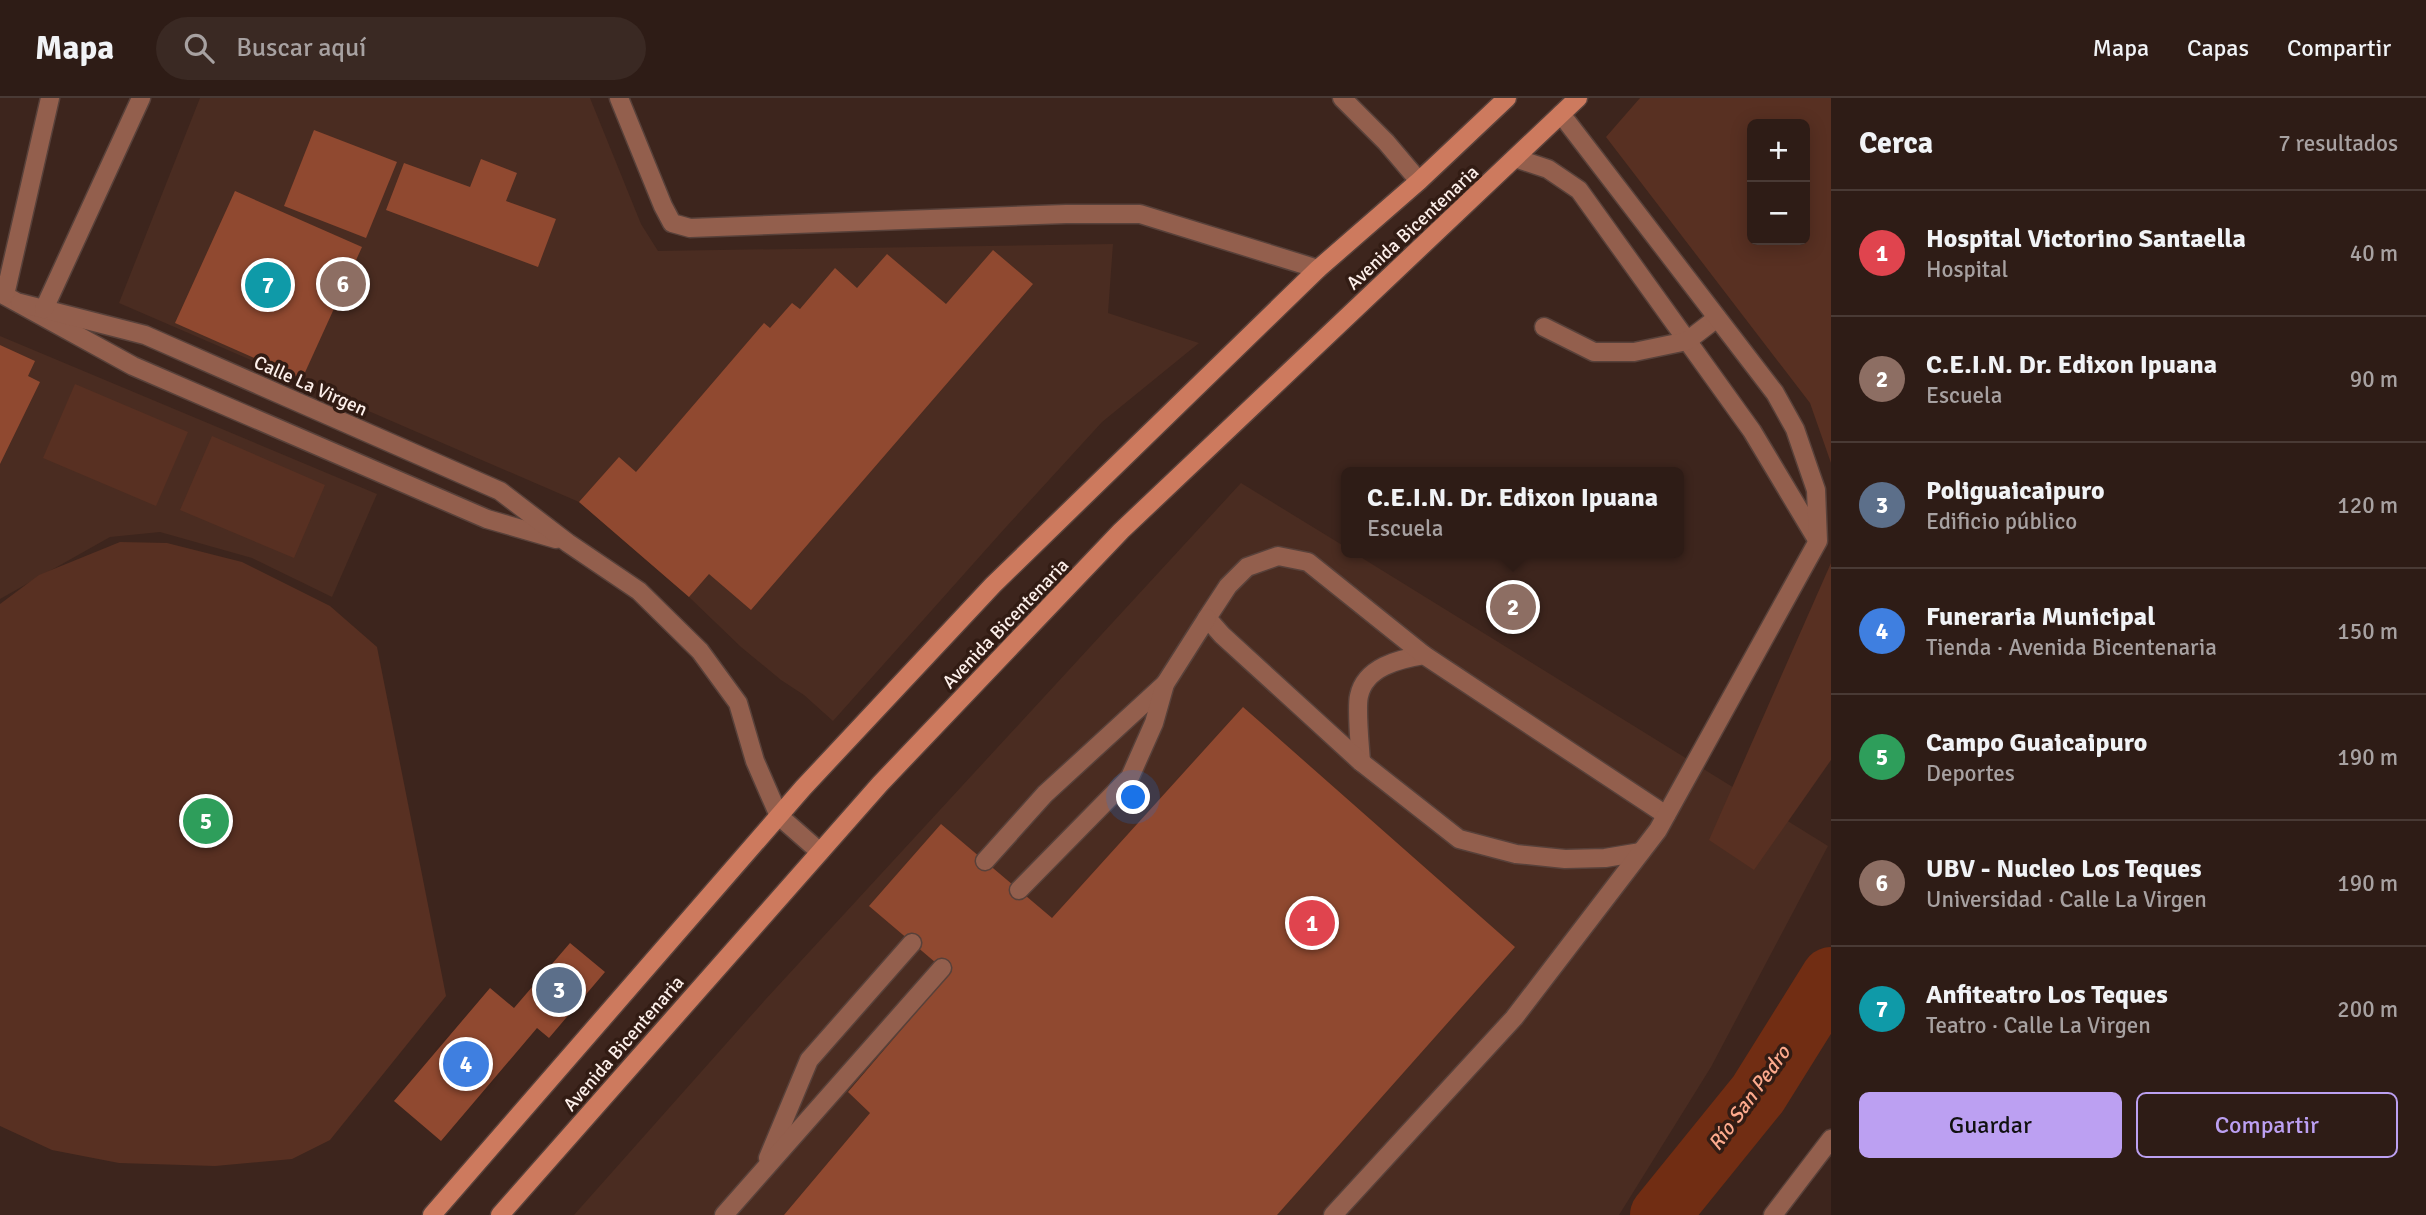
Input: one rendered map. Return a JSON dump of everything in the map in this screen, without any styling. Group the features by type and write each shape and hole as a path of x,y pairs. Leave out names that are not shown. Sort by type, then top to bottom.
{"main road":[{"name":"Avenida Bicentenaria","path":"432,1215 779,816 993,585 1318,269 1419,181 1507,98"},
{"name":"Avenida Bicentenaria","path":"500,1215 880,784 1121,531 1578,98"}],"street":[{"path":"8,297 50,98"},
{"path":"44,309 141,98"},
{"path":"619,98 672,223 690,228 1066,214 1140,214 1318,269"},
{"path":"1342,98 1386,142 1419,181"},
{"path":"1333,1215 1514,1018 1641,852 1666,815 1818,541 1816,490 1795,429 1775,393 1561,114"},
{"path":"1515,158 1548,169 1578,190 1752,431 1818,541"},
{"name":"Calle La Virgen","path":"8,297 145,335 500,491 639,592 700,651 738,703 755,761 779,816 820,852"},
{"name":"Calle La Virgen","path":"8,297 133,366 487,519 568,543"},
{"path":"1544,327 1594,352 1634,352 1687,341 1717,317"},
{"path":"194,391 206,361"},
{"path":"381,473 393,444"},
{"path":"1019,890 1130,776 1154,723 1166,684 1228,586 1247,567 1278,556 1308,562 1424,655 1666,815"},
{"path":"1207,618 1222,635 1361,762 1459,839 1516,854 1565,859 1605,858 1641,852"},
{"path":"1361,762 1359,695 1369,678 1382,667 1400,659 1424,655"},
{"path":"985,861 1045,794 1166,684"},
{"path":"762,1172 809,1060 912,943"},
{"path":"724,1215 942,968"},
{"path":"1773,1215 1831,1139"}],"shaded area":[{"path":"200,98 590,98 641,224 658,251 1113,244 1108,313 1199,343 1102,422 833,721 741,647 689,597 579,502 119,303"},
{"path":"1640,98 1831,98 1831,463 1810,403 1606,137"},
{"path":"0,336 377,494 332,597 252,558 160,532 110,537 0,599"},
{"path":"75,384 188,432 156,506 43,458"},
{"path":"212,436 325,485 294,558 180,510"},
{"path":"1241,483 1341,544 1341,558 1362,558 1828,846 1711,1067 1619,1215 574,1215 765,1000"},
{"path":"120,542 167,543 242,562 330,606 377,647 446,996 330,1140 292,1159 215,1166 119,1163 52,1150 0,1126 0,604 39,575"},
{"path":"1831,563 1831,760 1754,870 1709,840"}],"building":[{"path":"314,130 397,162 366,238 284,206"},
{"path":"481,159 517,173 506,201 556,219 538,267 386,210 404,163 470,187"},
{"path":"235,191 362,247 302,379 175,323"},
{"path":"993,250 1033,284 751,610 709,574 689,597 579,502 619,457 636,472 764,323 770,328 792,303 800,309 835,268 857,288 887,254 946,304"},
{"path":"0,345 35,361 28,376 40,382 0,464"},
{"path":"1243,707 1515,947 1277,1215 784,1215 870,1113 848,1092 949,974 869,906 941,824 1052,918"},
{"path":"570,943 605,972 549,1038 537,1028 441,1141 394,1101 490,988 514,1008"}],"waterway":[{"name":"Río San Pedro","path":"1660,1215 1758,1094 1831,977"}],"place":[{"name":"UBV - Nucleo Los Teques","path":"343,284"},
{"name":"Anfiteatro Los Teques","path":"268,285"},
{"name":"C.E.I.N. Dr. Edixon Ipuana","path":"1513,607"},
{"name":"Campo Guaicaipuro","path":"206,821"},
{"name":"Hospital Victorino Santaella","path":"1312,923"},
{"name":"Poliguaicaipuro","path":"559,990"},
{"name":"Funeraria Municipal","path":"466,1064"}]}
